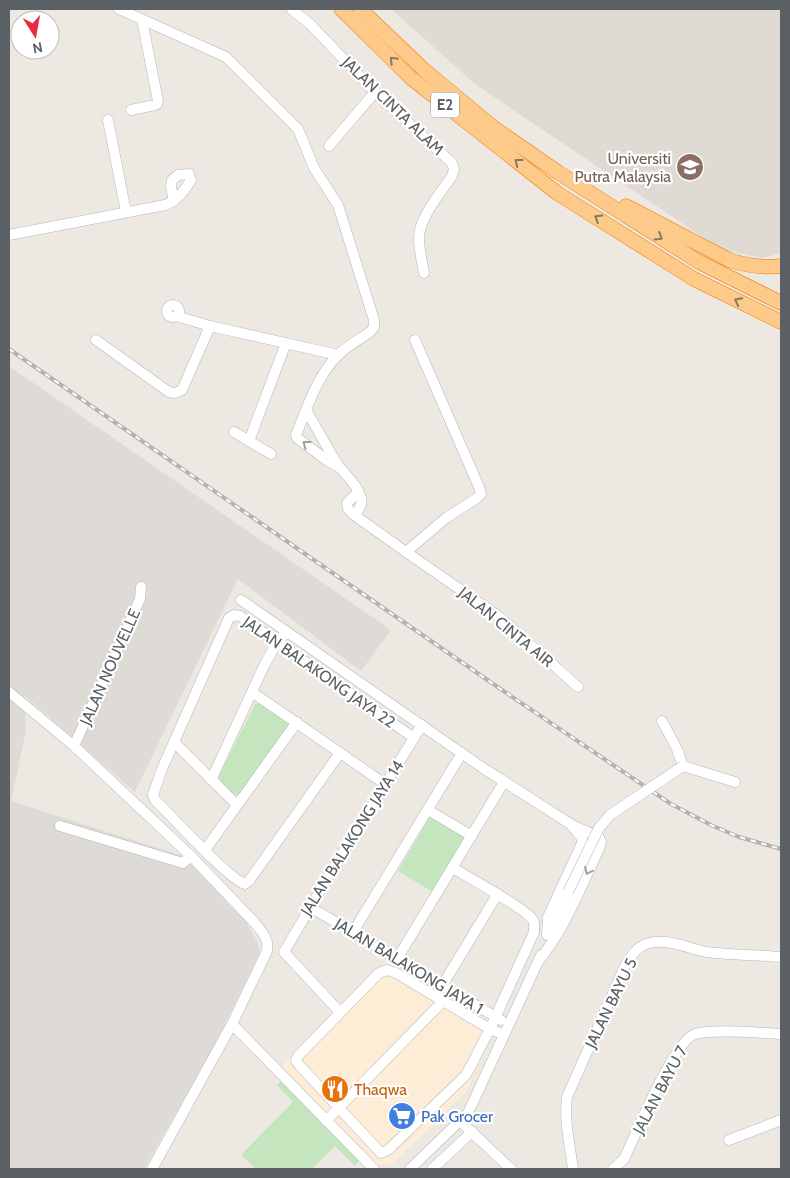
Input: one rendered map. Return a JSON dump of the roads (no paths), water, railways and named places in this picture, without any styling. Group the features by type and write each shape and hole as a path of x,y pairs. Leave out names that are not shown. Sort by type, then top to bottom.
{"highway":[{"name":"E2","path":"341,9 411,78 557,193 694,279 781,322"},
{"name":"E2","path":"360,9 424,70 482,119 558,173 698,262 781,303"},
{"path":"558,173 584,183 729,260 747,266 766,268 781,266"}],"street":[{"path":"119,9 226,57 298,128 314,168 338,205 374,320 374,327 338,355 320,380 296,437 328,461 339,466"},
{"name":"JALAN CINTA ALAM","path":"291,9 310,24 375,92 452,163 454,169 452,176 421,226 419,237 424,273"},
{"path":"131,110 155,105 158,100 142,20"},
{"path":"329,146 375,92"},
{"path":"108,120 126,212"},
{"path":"9,235 174,201"},
{"path":"176,316 210,326 338,355"},
{"path":"96,340 169,392 175,393 182,390 210,326"},
{"path":"406,552 446,518 477,498 480,494 479,487 415,340"},
{"path":"249,441 286,343"},
{"path":"306,410 339,466"},
{"path":"234,432 271,454"},
{"name":"JALAN CINTA AIR","path":"339,466 349,476 361,499 361,506 354,516 497,615 578,687"},
{"name":"JALAN NOUVELLE","path":"74,746 140,599 141,588"},
{"path":"241,600 504,782 572,825 599,838 601,842 563,923 548,949 539,960"},
{"name":"JALAN BALAKONG JAYA 22","path":"205,850 156,800 153,790 229,618 234,615 240,616 414,738"},
{"path":"211,780 277,642 287,632"},
{"path":"9,692 74,746 191,856 255,923 264,934 268,943 267,951 232,1024 152,1169"},
{"path":"252,692 385,784"},
{"path":"662,721 677,749 683,766"},
{"path":"297,722 205,850 240,883 245,884 249,881 340,753"},
{"name":"JALAN BALAKONG JAYA 14","path":"336,1008 284,952 422,726"},
{"path":"174,742 237,805"},
{"path":"353,932 462,753"},
{"path":"683,766 735,782"},
{"path":"410,1169 468,1112 599,828 610,816 683,766"},
{"path":"397,959 504,782"},
{"path":"428,810 472,836"},
{"path":"547,940 548,917 582,843 582,838 572,825"},
{"path":"60,826 183,863 191,856"},
{"path":"453,868 532,918 534,924 534,932 490,1029 466,1076 385,1152 381,1153 296,1061 298,1056 379,973 387,970 396,973 490,1029 504,1035"},
{"path":"442,986 497,895"},
{"name":"JALAN BALAKONG JAYA 1","path":"310,907 495,1018 510,1023"},
{"name":"JALAN BAYU 5","path":"573,1169 567,1125 567,1097 631,955 649,943 660,942 708,952 781,957"},
{"path":"326,1121 443,1001"},
{"path":"232,1024 374,1169"},
{"name":"JALAN BAYU 7","path":"613,1169 624,1159 674,1056 687,1039 694,1035 714,1032 781,1034"},
{"path":"729,1140 781,1120"},
{"path":"460,1121 511,1169"},
{"path":"432,1169 472,1132"}],"railway":[{"path":"9,349 499,688 671,804 739,837 781,849"}],"place":[{"name":"Universiti Putra Malaysia","path":"690,167"},
{"name":"Thaqwa","path":"335,1089"},
{"name":"Pak Grocer","path":"402,1116"}]}
